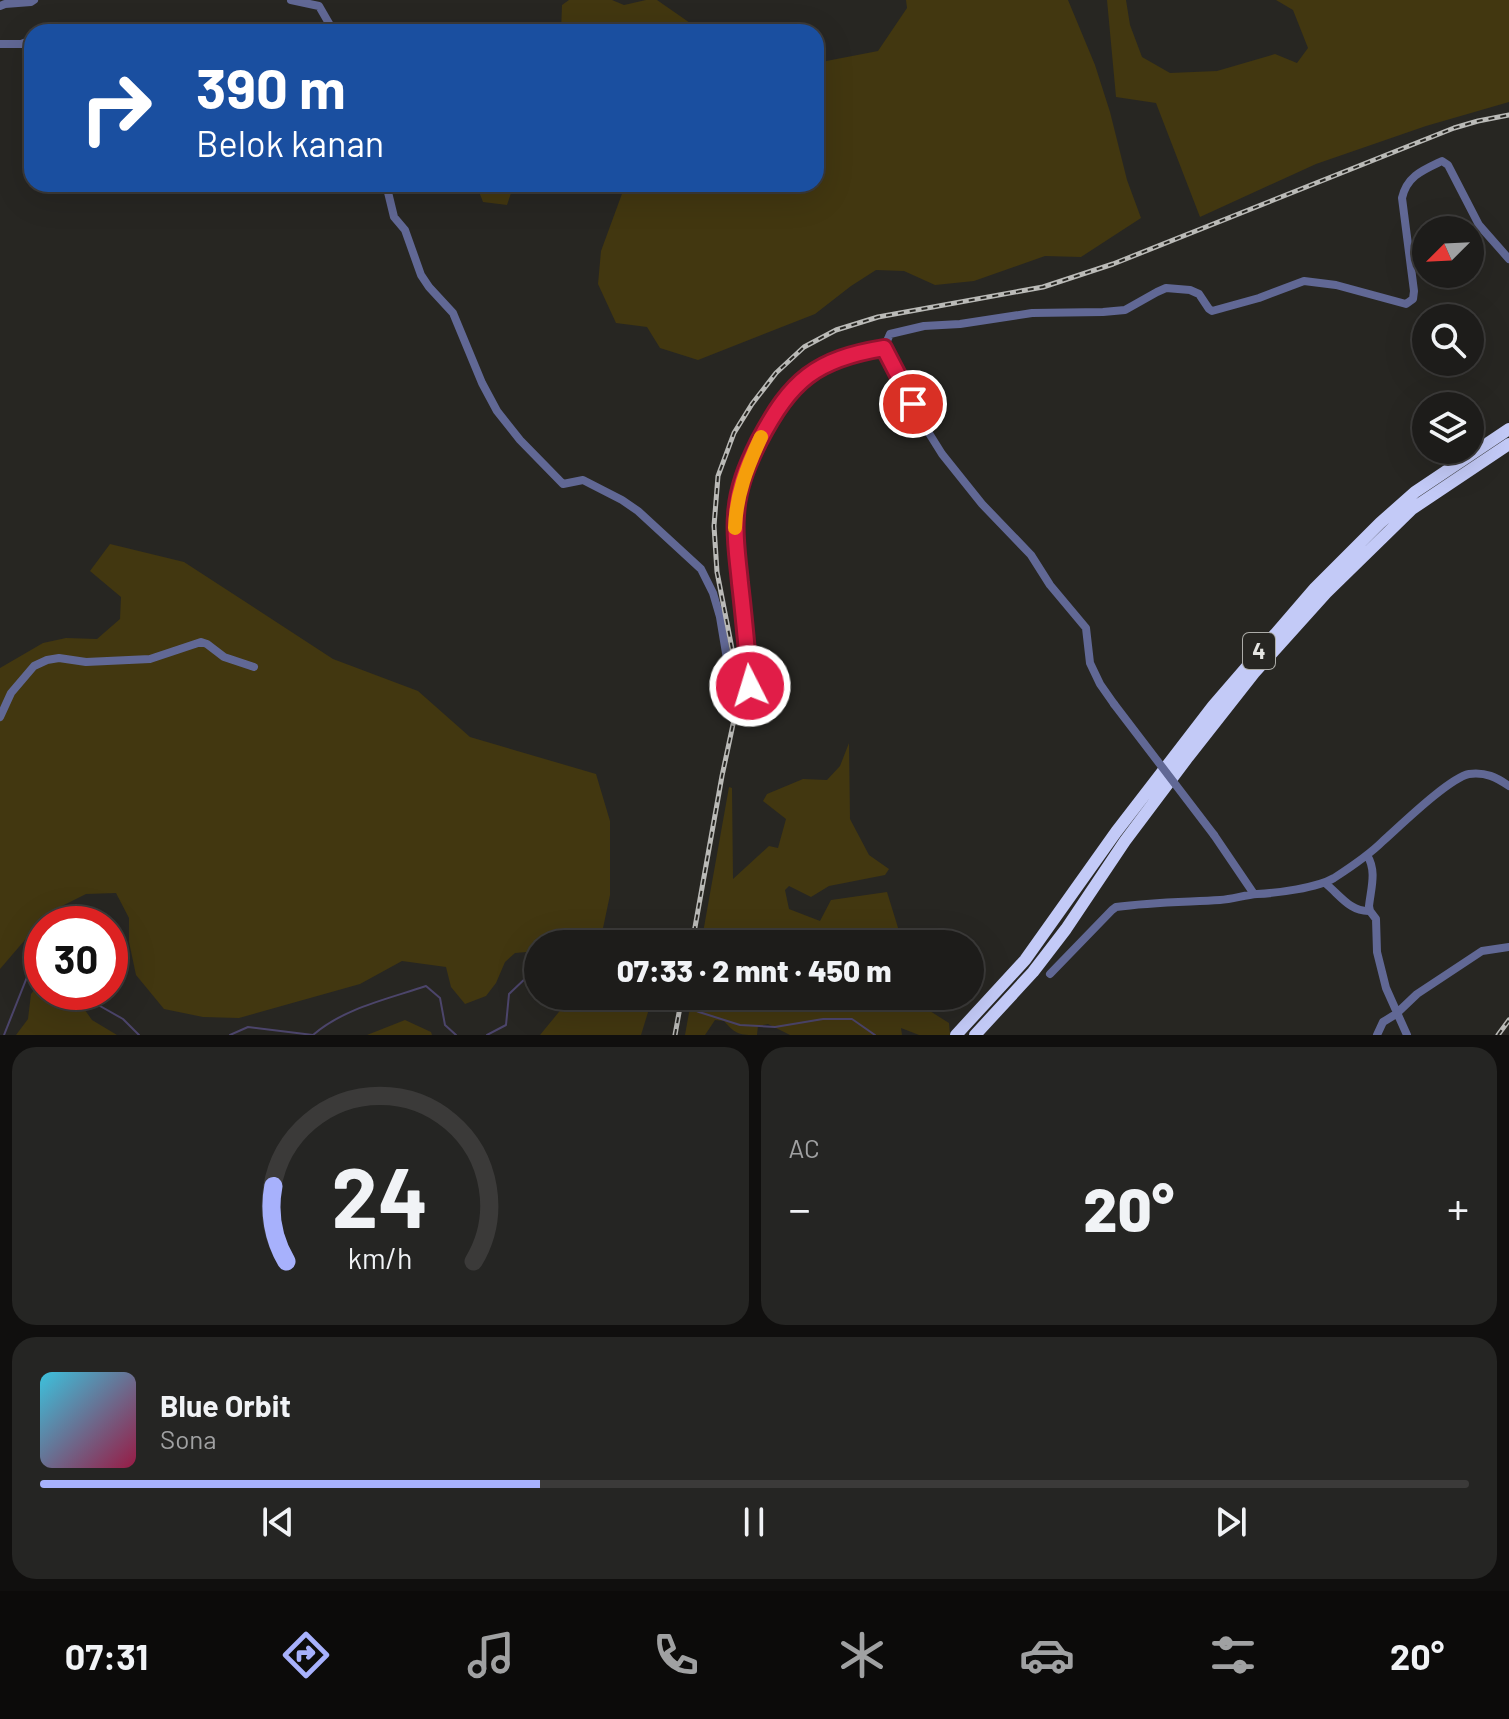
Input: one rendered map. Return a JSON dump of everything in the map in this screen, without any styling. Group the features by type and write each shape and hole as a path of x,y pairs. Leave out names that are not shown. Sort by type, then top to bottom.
{"highway":[{"name":"4","path":"956,1035 1025,960 1116,832 1213,706 1315,588 1415,492 1509,429"},
{"name":"4","path":"975,1035 1033,972 1125,841 1254,673 1326,593 1412,509 1509,444"}],"street":[{"path":"0,6 34,0"},
{"path":"291,0 318,6 329,24"},
{"path":"0,44 24,43"},
{"path":"884,348 890,334 900,331 1023,314 1125,310 1166,288 1199,294 1209,309 1214,311 1304,281 1336,285 1406,304 1414,296 1403,192 1413,177 1442,161 1453,173 1481,228 1509,259"},
{"path":"388,192 394,217 405,230 421,275 453,313 482,383 500,416 564,485 583,480 622,500 701,569 720,617 728,665 728,709 732,714 746,714 750,701 735,532 738,501 750,459 774,412 796,385 831,362 884,348"},
{"path":"884,348 942,454 982,504 1031,555 1050,585 1086,628 1090,663 1100,684 1214,835 1254,894"},
{"path":"0,717 11,693 26,675 37,664 53,658 82,662 147,660 201,642 224,657 254,667"},
{"path":"1050,974 1116,907 1226,900 1325,883 1367,855 1447,785 1466,774 1484,773 1509,786"},
{"path":"1367,855 1372,863 1370,911 1376,919 1379,964 1396,1014 1407,1035"},
{"path":"1325,883 1353,909 1370,911"},
{"path":"1377,1035 1383,1022 1417,994 1482,951 1509,947"}],"shaded area":[{"path":"569,0 612,0 624,5 657,0 692,24 561,24 562,5"},
{"path":"906,0 1068,0 1095,65 1127,180 1141,218 1081,257 1045,256 974,281 935,285 904,271 876,270 815,314 698,360 660,348 647,327 616,323 598,284 601,251 623,192 824,192 824,61 878,51 907,8"},
{"path":"1107,0 1126,0 1130,25 1142,57 1170,73 1217,71 1275,54 1297,63 1308,48 1293,10 1276,0 1509,0 1509,102 1426,126 1316,164 1200,217 1156,103 1116,97"},
{"path":"479,192 511,192 507,205 483,202"},
{"path":"110,544 184,562 333,659 418,691 470,737 596,774 610,821 610,895 603,928 524,930 524,952 515,953 505,962 486,996 465,1004 451,987 446,967 402,961 360,984 239,1018 203,1017 164,1009 136,975 129,942 128,906 123,906 116,893 86,894 62,906 24,906 24,941 0,969 0,668 43,643 66,638 97,639 120,619 121,597 90,571"},
{"path":"849,743 850,819 869,855 889,869 885,875 829,886 811,897 789,886 785,890 789,909 820,921 831,900 887,892 899,930 703,930 729,787 732,788 733,879 769,846 778,848 786,819 763,801 767,794 803,779 827,780 840,766"},
{"path":"29,1010 85,1010 92,1020 117,1035 16,1035 28,1019"},
{"path":"561,1010 649,1010 641,1035 540,1035"},
{"path":"689,1010 928,1010 949,1023 950,1035 919,1035 901,1028 902,1035 790,1035 768,1024 758,1026 757,1035 746,1035 735,1032 724,1021 715,1020 705,1035 685,1035"},
{"path":"405,1020 432,1035 367,1035"}],"waterway":[{"path":"487,1035 506,1025 509,994 524,980"},
{"path":"4,1035 24,985"},
{"path":"230,1035 248,1027 313,1035 352,1011 426,986 440,998 445,1025 456,1035"},
{"path":"107,1010 123,1019 139,1035"},
{"path":"694,1010 740,1025 775,1027 823,1019 852,1019 875,1035"}],"railway":[{"path":"694,930 737,697 734,659 717,572 714,526 718,476 734,433 776,373 804,347 836,330 878,317 1043,287 1113,264 1454,128 1509,115"},
{"path":"675,1035 679,1010"},
{"path":"1498,1035 1509,1020"}],"slow traffic":[{"path":"735,528 742,480 761,437"}],"route":[{"path":"750,686 736,547 736,517 742,480 774,412 796,385 816,370 856,353 884,348 913,404"}]}
